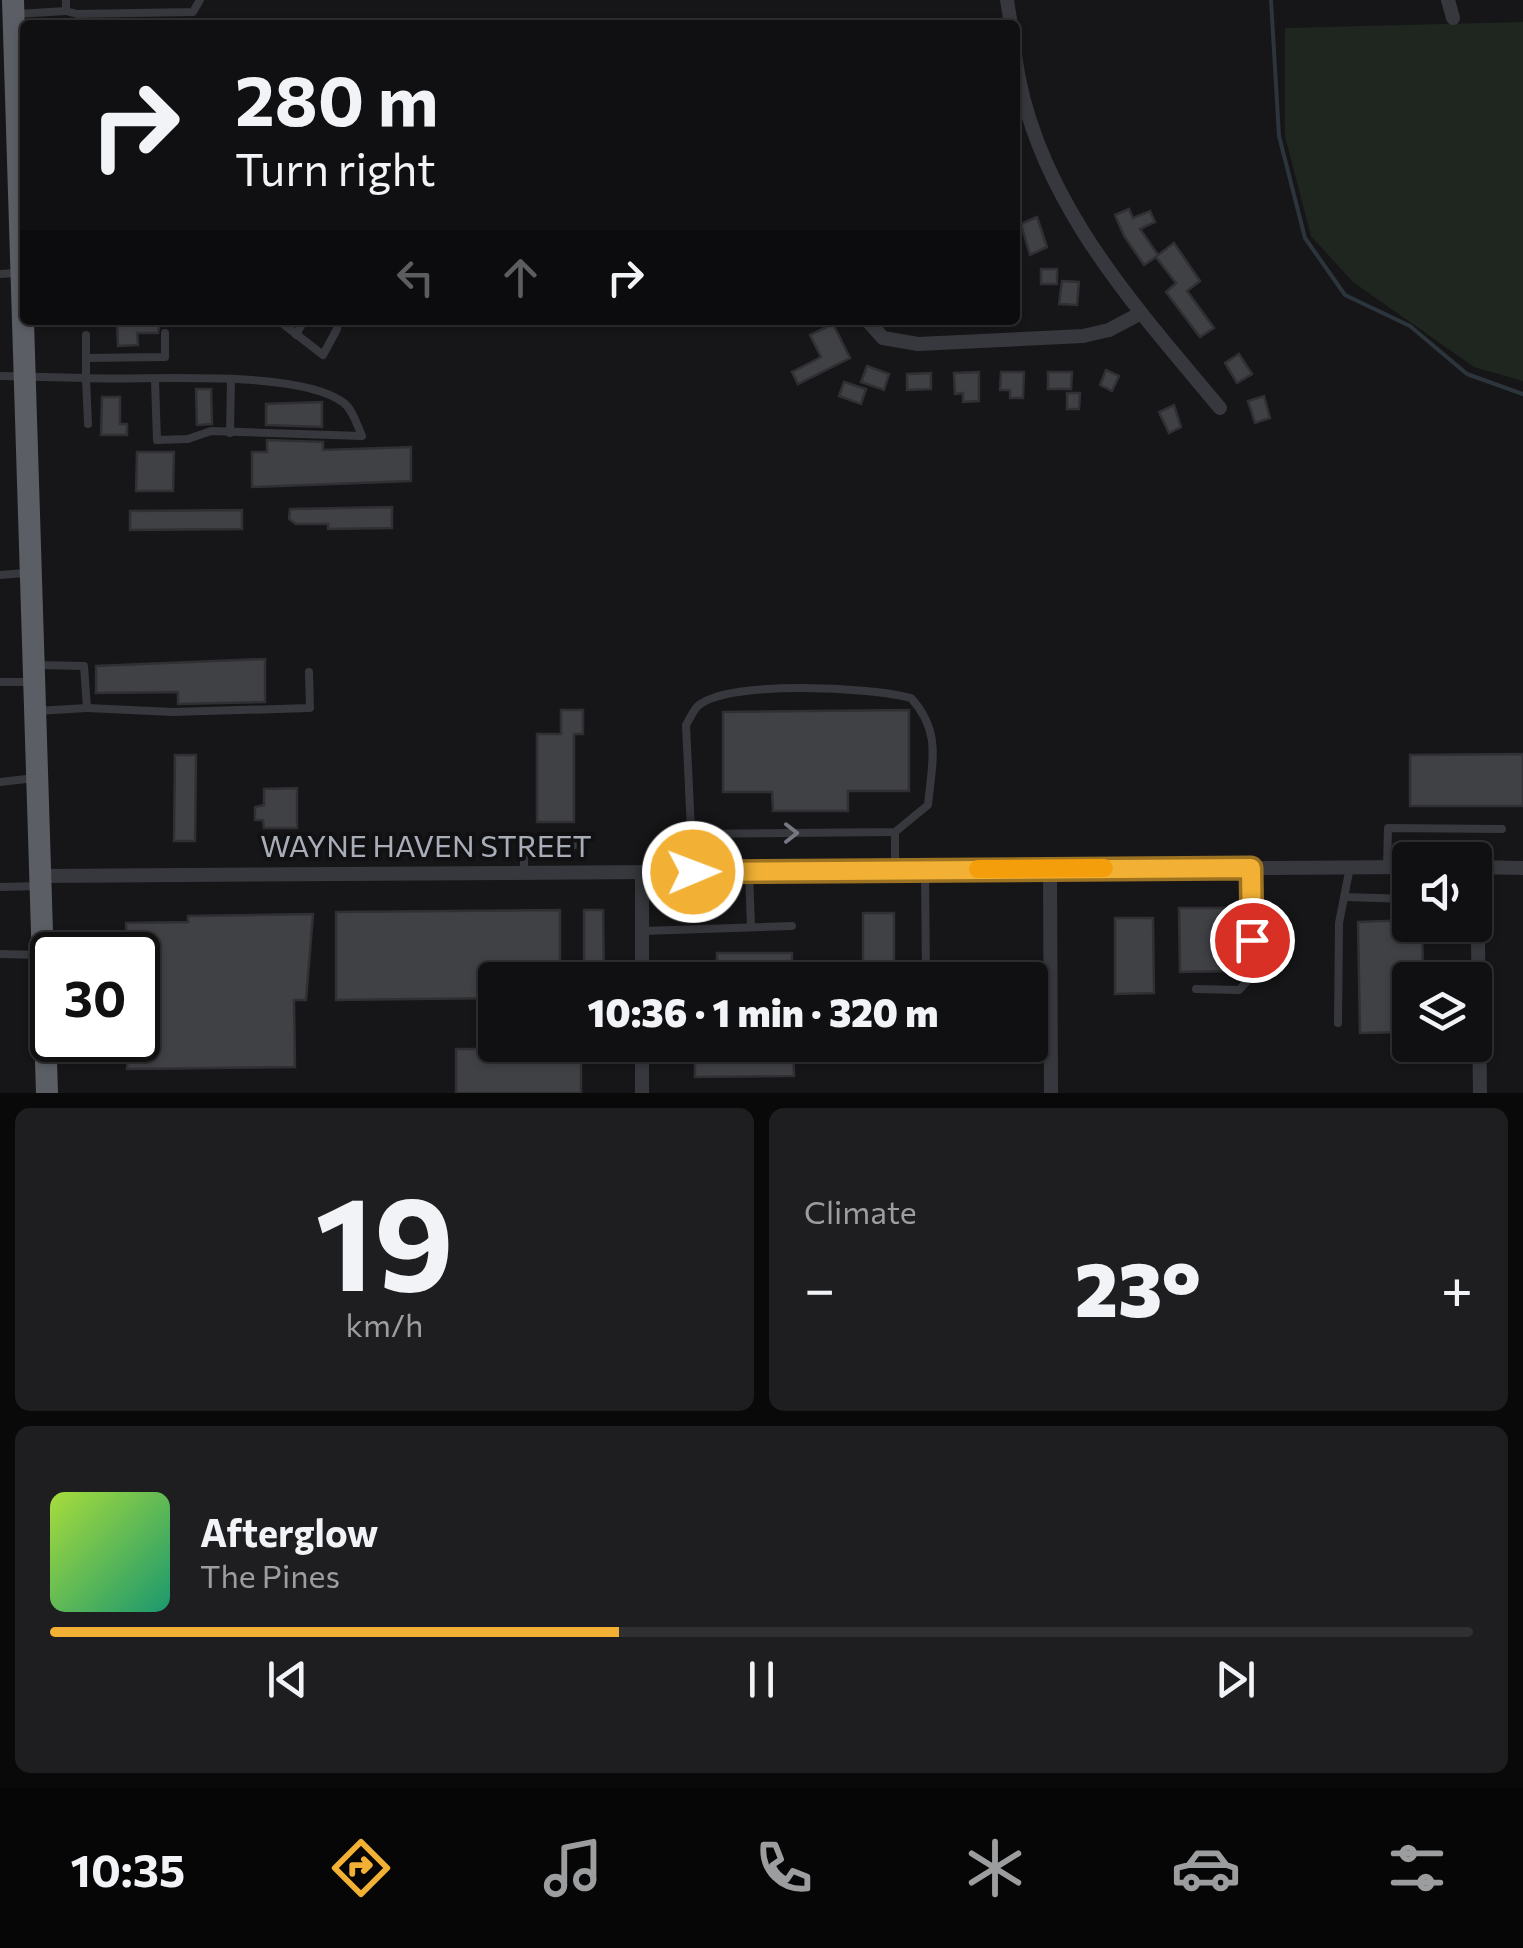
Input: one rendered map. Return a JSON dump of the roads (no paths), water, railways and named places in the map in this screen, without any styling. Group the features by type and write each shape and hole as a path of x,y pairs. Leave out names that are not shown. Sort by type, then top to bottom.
{"highway":[{"path":"9,4 8,95 20,130"},
{"path":"22,325 43,932"},
{"path":"46,1062 47,1093"}],"street":[{"path":"1448,0 1453,18"},
{"path":"1022,126 1075,220 1141,313 1220,408"},
{"path":"871,325 883,338 899,342 956,343 1083,336 1109,330 1141,313"},
{"name":"WAYNE HAVEN STREET","path":"42,881 524,873 1392,867"},
{"path":"1492,867 1523,868"},
{"path":"1050,868 1051,1093"},
{"path":"642,874 642,962"},
{"path":"1477,942 1480,1093"},
{"path":"642,1062 642,1093"}],"lane":[{"path":"66,0 66,12"},
{"path":"9,4 66,12 193,12 200,0"},
{"path":"284,325 322,355 338,325"},
{"path":"296,335 301,325"},
{"path":"86,358 165,357 165,333"},
{"path":"86,336 88,424"},
{"path":"0,376 231,380 329,393 348,406 362,436 230,432 156,440 154,381"},
{"path":"230,432 231,380"},
{"path":"0,575 32,573"},
{"path":"0,682 84,666 87,708"},
{"path":"37,711 310,708 309,672"},
{"path":"693,834 894,832 928,805 933,746 929,718 911,698 750,691 719,696 697,706 686,724 693,872"},
{"path":"0,782 38,778"},
{"path":"1386,867 1388,828 1502,830"},
{"path":"894,832 895,870"},
{"path":"524,873 524,845 576,845"},
{"path":"1196,989 1239,990 1252,976 1251,868"},
{"path":"1338,1023 1339,924 1350,868"},
{"path":"924,870 926,962"},
{"path":"749,872 751,927"},
{"path":"0,888 42,881"},
{"path":"1344,898 1392,899"},
{"path":"642,931 792,926"},
{"path":"0,954 30,955"}],"waterway":[{"path":"1271,0 1279,136 1305,238 1345,295 1410,326 1467,374 1523,394"}]}
